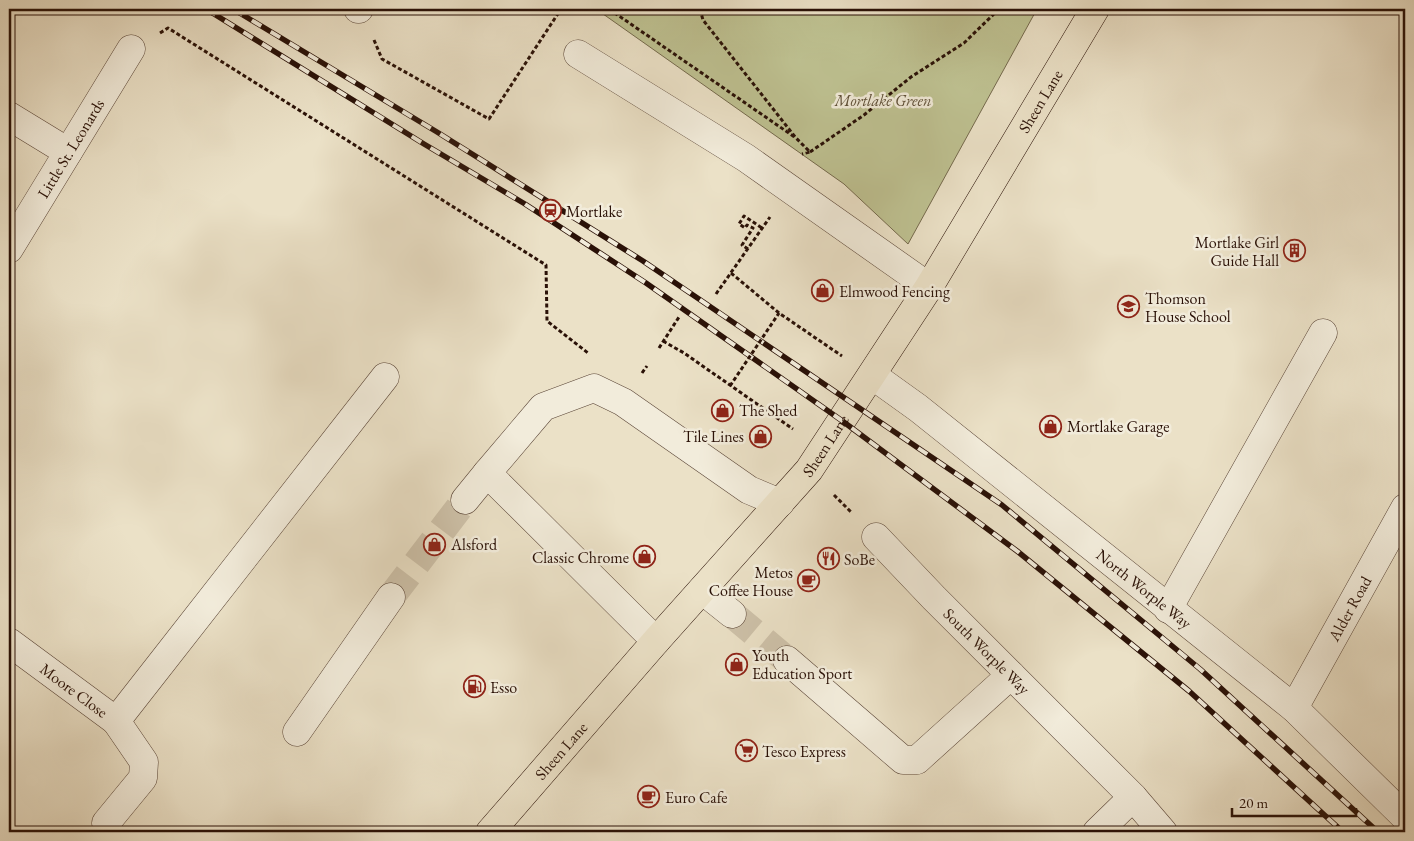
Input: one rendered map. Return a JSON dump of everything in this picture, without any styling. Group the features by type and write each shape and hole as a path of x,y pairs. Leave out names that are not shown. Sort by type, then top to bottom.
{"main road":[{"name":"Sheen Lane","path":"490,832 656,640 809,470 929,287 1095,9"}],"street":[{"name":"Little St. Leonards","path":"9,249 131,49"},
{"path":"578,54 746,158 929,287"},
{"path":"9,116 68,152"},
{"path":"1168,609 1323,333"},
{"name":"North Worple Way","path":"872,375 918,408 1294,708 1405,817"},
{"path":"116,721 384,377"},
{"path":"465,500 543,407 594,388 622,402 749,490 780,503"},
{"path":"487,472 656,640"},
{"name":"Alder Road","path":"1294,708 1405,508"},
{"name":"South Worple Way","path":"876,537 934,598 1133,797 1163,832"},
{"path":"702,590 732,614"},
{"path":"297,732 391,597"},
{"name":"Moore Close","path":"9,642 116,721 144,762 143,778 106,824"},
{"path":"787,660 903,760 917,760 1011,675"},
{"path":"1097,832 1133,797"}],"path":[{"path":"359,9 382,59 488,119 560,9"},
{"path":"609,9 796,138"},
{"path":"700,9 703,20 796,138 810,152"},
{"path":"795,156 810,152 864,115 911,77 964,43 999,9"},
{"path":"131,49 168,28 546,265 547,321 601,363 592,380 594,388"},
{"path":"716,294 748,249 762,228 744,216 739,224 745,228 748,225 753,228 742,245 748,249"},
{"path":"731,273 779,313 835,352"},
{"path":"730,386 779,313"},
{"path":"659,348 679,317"},
{"path":"663,341 684,353 790,427"},
{"path":"809,470 876,537"}],"green space":[{"name":"Mortlake Green","path":"596,9 1037,9 908,244 844,184"}],"tunnel":[{"path":"391,597 465,500"},
{"path":"732,614 787,660"}],"railway":[{"path":"206,9 525,204 646,283 841,420 1017,551 1189,691 1343,832"},
{"path":"233,9 437,132 643,261 1002,505 1200,669 1378,832"}],"place":[{"name":"Mortlake","path":"550,211"},
{"name":"Mortlake Girl Guide Hall","path":"1295,251"},
{"name":"Elmwood Fencing","path":"823,291"},
{"name":"Thomson House School","path":"1129,307"},
{"name":"The Shed","path":"723,410"},
{"name":"Mortlake Garage","path":"1051,426"},
{"name":"Tile Lines","path":"760,436"},
{"name":"Alsford","path":"435,544"},
{"name":"Classic Chrome","path":"645,557"},
{"name":"SoBe","path":"828,559"},
{"name":"Metos Coffee House","path":"809,581"},
{"name":"Youth Education Sport","path":"736,664"},
{"name":"Esso","path":"474,687"},
{"name":"Tesco Express","path":"746,751"},
{"name":"Euro Cafe","path":"649,797"}]}
